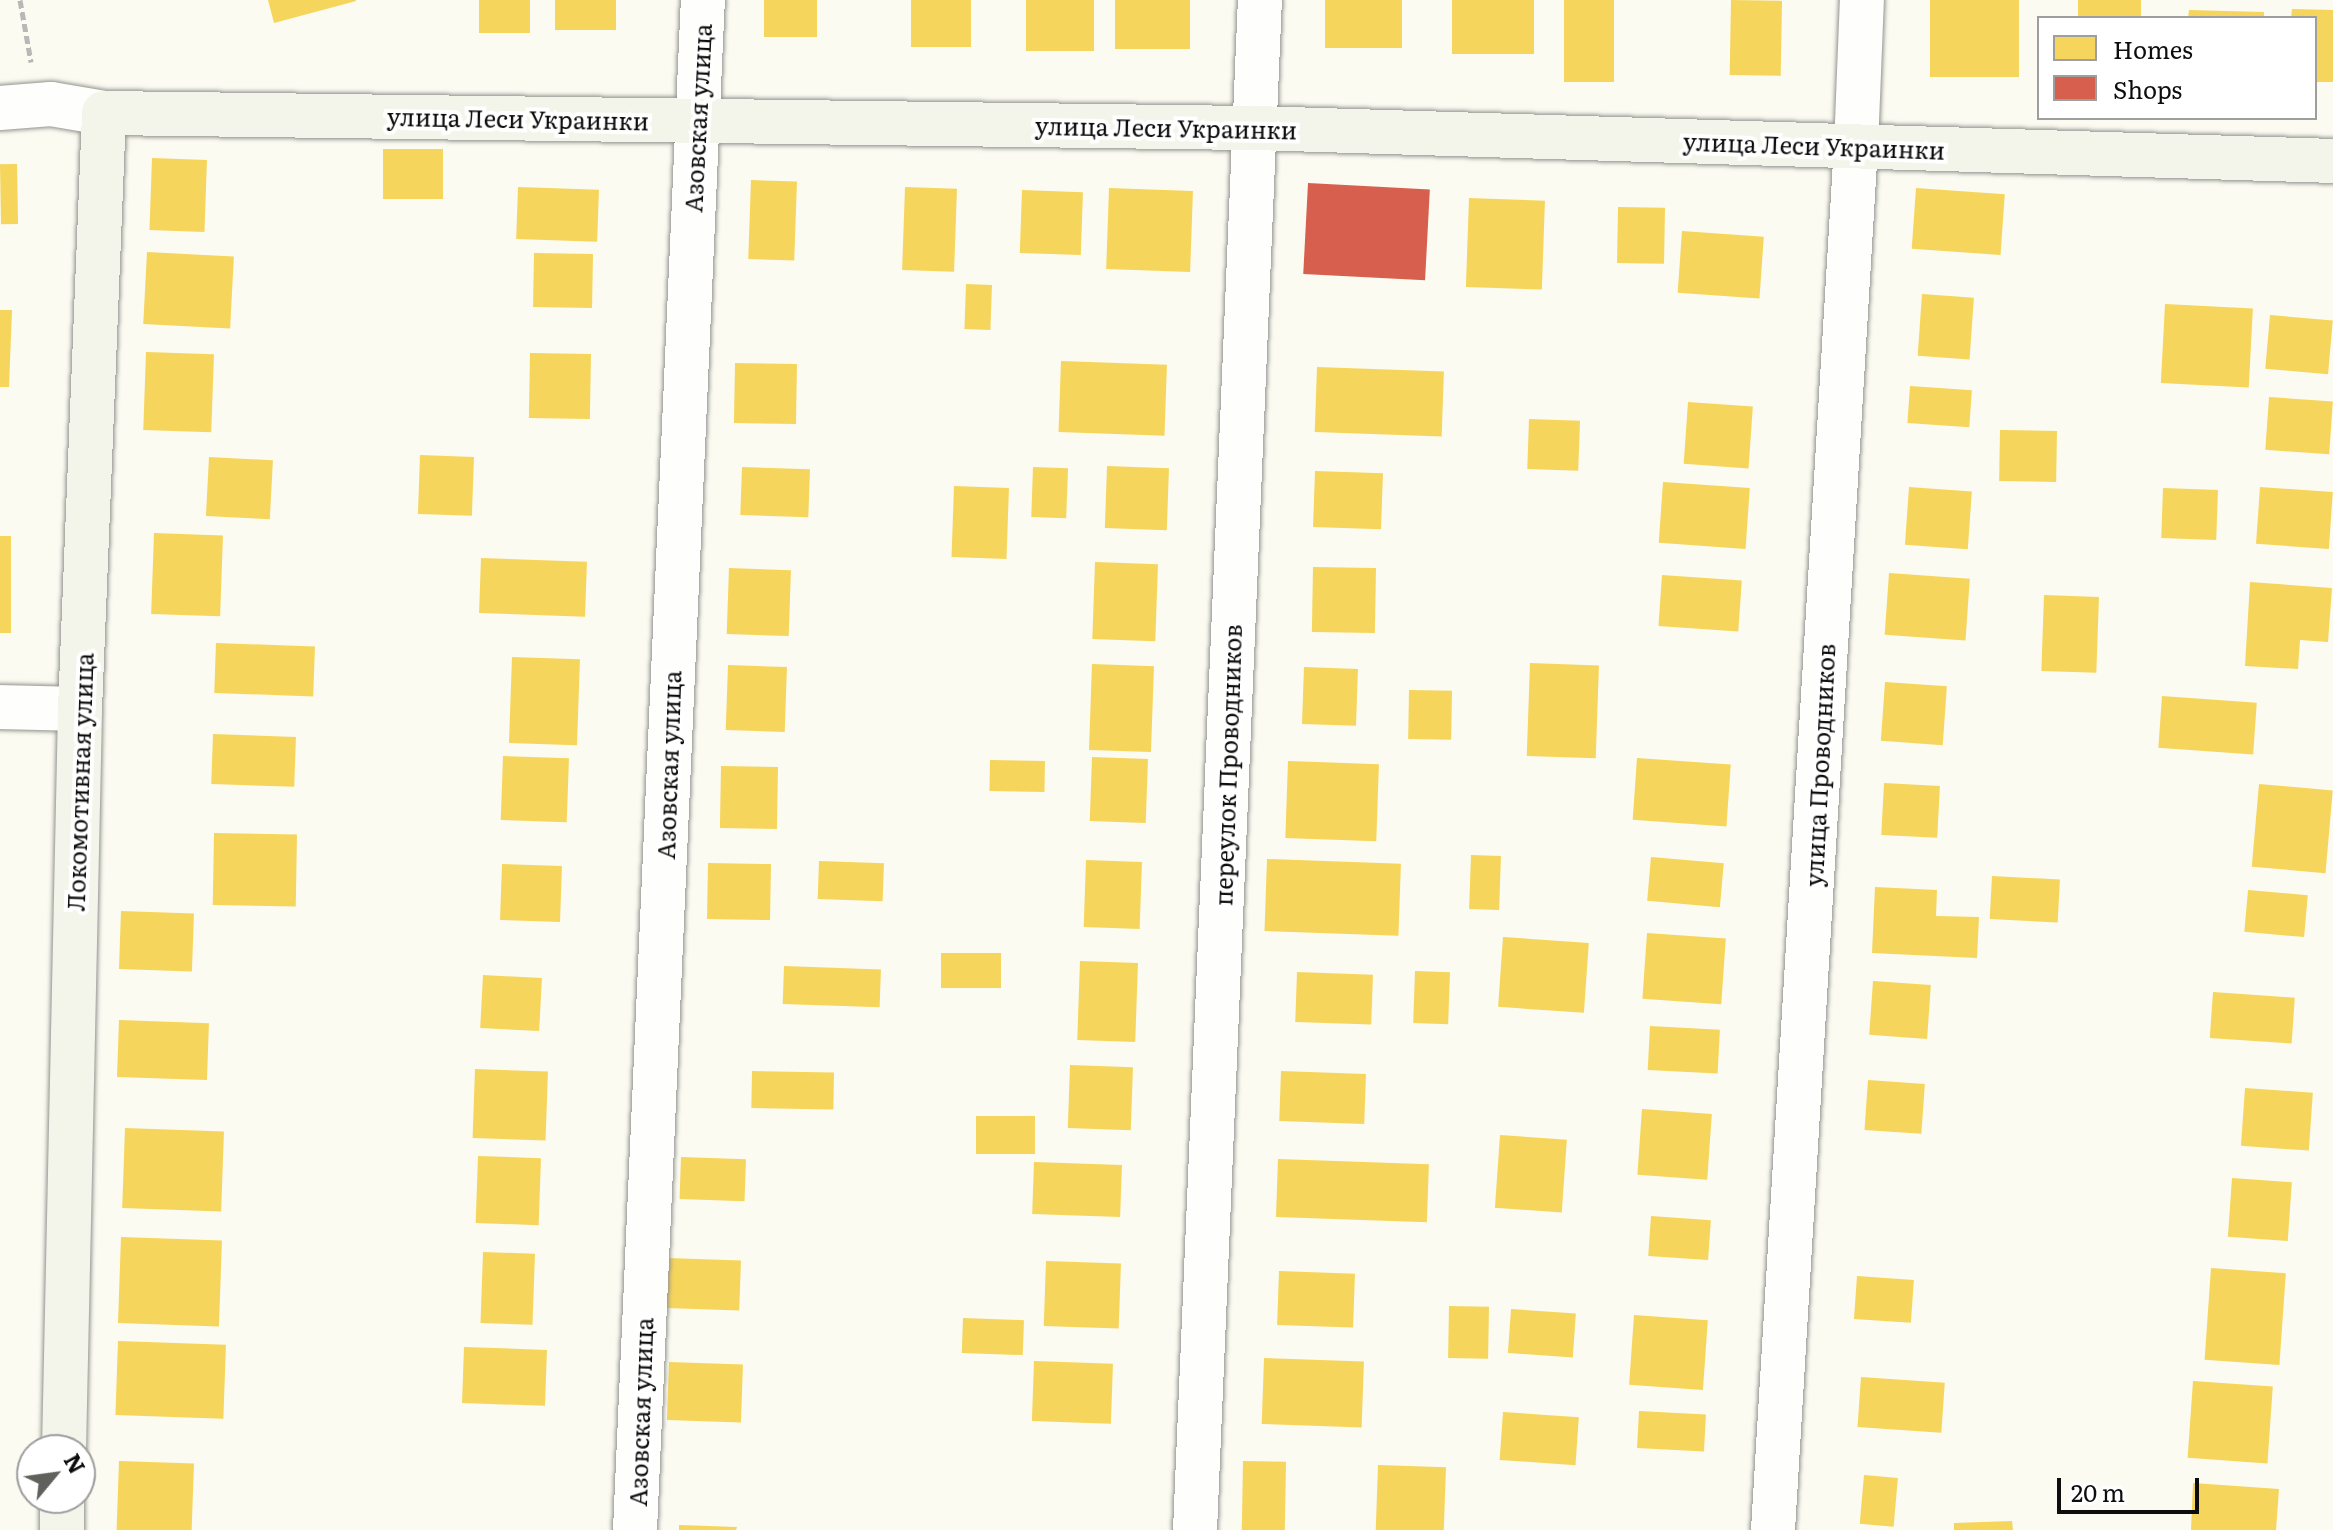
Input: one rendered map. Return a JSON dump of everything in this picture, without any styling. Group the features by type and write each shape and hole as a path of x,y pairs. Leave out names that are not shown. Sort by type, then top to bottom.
{"main road":[{"name":"улица Леси Украинки","path":"104,113 1255,128 2333,161"},
{"name":"Локомотивная улица","path":"64,1434 80,709 104,113"}],"street":[{"name":"Азовская улица","path":"635,1530 703,0"},
{"name":"переулок Проводников","path":"1195,1530 1260,0"},
{"name":"улица Проводников","path":"1773,1530 1856,147 1862,0"},
{"name":"улица Леси Украинки","path":"20,107 104,113"},
{"path":"0,707 80,709"}],"path":[{"path":"20,0 20,107"}],"building: Homes":[{"path":"268,0 356,0 356,1 274,23"},
{"path":"479,0 530,0 530,33 479,33"},
{"path":"555,0 616,0 616,30 555,30"},
{"path":"764,0 817,0 817,37 764,37"},
{"path":"911,0 971,0 971,47 911,47"},
{"path":"1026,0 1094,0 1094,51 1026,51"},
{"path":"1115,0 1190,0 1190,49 1115,49"},
{"path":"1325,0 1402,0 1402,48 1325,48"},
{"path":"1452,0 1534,0 1534,54 1452,54"},
{"path":"1564,0 1614,0 1614,82 1564,82"},
{"path":"1731,0 1782,1 1781,76 1730,75"},
{"path":"1930,0 2019,0 2019,77 1930,77"},
{"path":"2078,0 2141,0 2141,16 2078,16"},
{"path":"2292,9 2333,10 2333,82 2317,82 2317,16 2291,16"},
{"path":"2189,10 2264,12 2264,16 2188,16"},
{"path":"383,149 443,149 443,199 383,199"},
{"path":"152,158 207,160 204,232 149,230"},
{"path":"0,164 17,164 18,224 1,224"},
{"path":"751,180 797,182 794,261 748,259"},
{"path":"518,187 599,190 597,242 516,239"},
{"path":"905,187 957,189 954,272 902,270"},
{"path":"1109,188 1193,191 1190,272 1106,269"},
{"path":"1916,188 2005,194 2001,255 1912,249"},
{"path":"1022,190 1083,192 1081,255 1020,253"},
{"path":"1469,198 1545,201 1542,290 1466,287"},
{"path":"1618,207 1665,208 1664,264 1617,263"},
{"path":"1682,231 1764,237 1759,299 1678,293"},
{"path":"147,252 234,257 230,328 143,324"},
{"path":"534,253 593,254 592,308 533,307"},
{"path":"966,284 992,285 990,330 964,329"},
{"path":"1922,294 1974,298 1970,359 1918,356"},
{"path":"2165,304 2253,309 2249,387 2161,383"},
{"path":"0,310 12,310 9,387 0,387"},
{"path":"2270,315 2333,320 2328,374 2265,369"},
{"path":"146,352 214,354 211,432 143,430"},
{"path":"530,353 591,354 590,419 529,418"},
{"path":"1061,361 1167,365 1164,436 1059,432"},
{"path":"735,363 797,364 796,424 734,423"},
{"path":"1317,367 1444,371 1442,436 1315,432"},
{"path":"1910,386 1972,390 1969,427 1907,423"},
{"path":"2269,397 2333,401 2329,454 2265,450"},
{"path":"1688,402 1753,407 1749,468 1684,464"},
{"path":"1529,419 1580,421 1578,471 1527,469"},
{"path":"2000,430 2057,431 2056,482 1999,481"},
{"path":"420,455 474,457 472,516 418,514"},
{"path":"209,457 273,460 270,519 206,516"},
{"path":"1107,466 1169,468 1167,530 1105,528"},
{"path":"742,467 810,469 808,517 740,515"},
{"path":"1033,467 1068,468 1066,518 1031,517"},
{"path":"1315,471 1383,473 1381,529 1313,527"},
{"path":"1663,482 1750,488 1746,549 1659,543"},
{"path":"954,486 1009,488 1006,559 952,557"},
{"path":"1909,487 1972,491 1968,549 1905,545"},
{"path":"2260,487 2333,492 2329,549 2256,544"},
{"path":"2163,488 2218,490 2216,540 2161,538"},
{"path":"154,533 223,535 220,616 151,614"},
{"path":"0,536 11,536 11,633 0,633"},
{"path":"481,558 587,562 585,617 479,613"},
{"path":"1095,562 1158,564 1155,641 1092,639"},
{"path":"1313,567 1376,568 1375,633 1312,632"},
{"path":"729,568 791,570 789,636 727,634"},
{"path":"1889,573 1970,579 1965,640 1885,635"},
{"path":"1662,575 1742,581 1738,631 1658,626"},
{"path":"2250,582 2332,588 2328,642 2300,640 2298,669 2245,666"},
{"path":"2044,595 2099,597 2096,673 2041,671"},
{"path":"216,643 315,646 313,696 214,693"},
{"path":"512,657 580,659 577,745 509,743"},
{"path":"1530,663 1599,665 1596,758 1527,756"},
{"path":"1092,664 1154,666 1151,752 1089,750"},
{"path":"728,665 787,667 785,732 726,730"},
{"path":"1304,667 1358,669 1356,726 1302,724"},
{"path":"1885,682 1947,686 1943,745 1881,741"},
{"path":"1409,690 1452,691 1451,740 1408,739"},
{"path":"2162,696 2257,703 2253,755 2158,748"},
{"path":"213,734 296,737 294,787 211,784"},
{"path":"503,756 569,758 567,822 501,820"},
{"path":"1092,757 1148,759 1146,823 1090,821"},
{"path":"1637,758 1731,765 1726,826 1633,820"},
{"path":"990,760 1045,761 1044,792 989,791"},
{"path":"1288,761 1379,764 1376,841 1285,838"},
{"path":"721,766 778,767 777,829 720,828"},
{"path":"1884,783 1940,786 1937,838 1881,835"},
{"path":"2259,784 2333,790 2325,873 2252,867"},
{"path":"214,833 297,834 296,906 213,905"},
{"path":"1471,855 1501,856 1499,910 1469,909"},
{"path":"1651,857 1724,863 1720,907 1647,901"},
{"path":"1267,859 1401,864 1398,936 1264,931"},
{"path":"1086,860 1142,862 1140,929 1084,927"},
{"path":"819,861 884,863 883,901 818,899"},
{"path":"708,863 771,864 770,920 707,919"},
{"path":"502,864 562,866 560,922 500,920"},
{"path":"1992,876 2060,880 2058,922 1990,919"},
{"path":"1875,887 1937,890 1936,916 1979,917 1977,958 1872,953"},
{"path":"2248,890 2308,895 2304,937 2244,932"},
{"path":"121,911 194,914 192,972 119,969"},
{"path":"1647,933 1726,939 1721,1004 1642,999"},
{"path":"1503,937 1589,943 1584,1013 1498,1007"},
{"path":"941,953 1001,953 1001,988 941,988"},
{"path":"1080,961 1138,963 1135,1042 1077,1040"},
{"path":"784,966 881,969 880,1007 783,1004"},
{"path":"1415,971 1450,972 1448,1024 1413,1023"},
{"path":"1297,972 1373,975 1371,1025 1295,1022"},
{"path":"483,975 542,978 539,1031 480,1028"},
{"path":"1873,981 1931,985 1927,1039 1869,1035"},
{"path":"2213,992 2295,998 2292,1044 2210,1038"},
{"path":"119,1020 209,1023 207,1080 117,1077"},
{"path":"1650,1026 1720,1030 1718,1074 1648,1070"},
{"path":"1070,1065 1133,1067 1131,1130 1068,1128"},
{"path":"475,1069 548,1072 546,1141 473,1138"},
{"path":"752,1071 834,1072 833,1109 751,1108"},
{"path":"1281,1071 1366,1074 1364,1124 1279,1121"},
{"path":"1868,1080 1925,1084 1921,1134 1865,1130"},
{"path":"2245,1088 2313,1093 2309,1151 2241,1146"},
{"path":"1642,1109 1712,1114 1707,1180 1637,1175"},
{"path":"976,1116 1035,1116 1035,1154 976,1154"},
{"path":"125,1128 224,1131 221,1211 122,1208"},
{"path":"1500,1135 1567,1140 1562,1212 1495,1208"},
{"path":"478,1156 541,1158 539,1225 476,1223"},
{"path":"681,1157 746,1159 744,1201 680,1199"},
{"path":"1278,1159 1429,1164 1427,1222 1276,1217"},
{"path":"1034,1162 1122,1165 1120,1217 1032,1214"},
{"path":"2232,1178 2292,1182 2288,1241 2228,1237"},
{"path":"1651,1216 1711,1220 1708,1260 1648,1256"},
{"path":"121,1237 222,1241 219,1326 118,1323"},
{"path":"483,1252 535,1254 532,1325 481,1323"},
{"path":"668,1258 741,1261 739,1311 666,1308"},
{"path":"1046,1261 1121,1264 1119,1329 1044,1326"},
{"path":"2211,1268 2286,1273 2279,1365 2205,1360"},
{"path":"1279,1271 1355,1274 1353,1328 1277,1325"},
{"path":"1857,1276 1914,1280 1911,1323 1854,1319"},
{"path":"1449,1306 1489,1307 1488,1359 1448,1358"},
{"path":"1511,1309 1576,1314 1573,1357 1508,1353"},
{"path":"1634,1315 1708,1320 1703,1390 1629,1385"},
{"path":"963,1318 1024,1320 1023,1355 962,1353"},
{"path":"118,1341 226,1345 223,1419 115,1415"},
{"path":"464,1347 547,1350 545,1406 462,1403"},
{"path":"1264,1358 1364,1361 1362,1427 1262,1424"},
{"path":"1034,1361 1113,1364 1111,1424 1032,1421"},
{"path":"669,1362 743,1365 741,1423 667,1420"},
{"path":"1861,1377 1945,1383 1941,1433 1858,1427"},
{"path":"2193,1381 2273,1387 2267,1463 2188,1458"},
{"path":"1639,1411 1706,1415 1704,1451 1637,1448"},
{"path":"1503,1412 1579,1417 1575,1465 1500,1460"},
{"path":"119,1461 194,1464 192,1530 117,1530"},
{"path":"1243,1461 1286,1462 1285,1530 1242,1530"},
{"path":"1378,1465 1446,1467 1444,1530 1376,1530"},
{"path":"1864,1475 1898,1478 1894,1527 1860,1524"},
{"path":"2193,1483 2279,1489 2276,1530 2191,1530"},
{"path":"2012,1521 2013,1530 1954,1530 1954,1523"},
{"path":"679,1525 737,1527 736,1530 679,1530"}],"building: Shops":[{"path":"1308,183 1430,189 1425,280 1303,274"}]}
